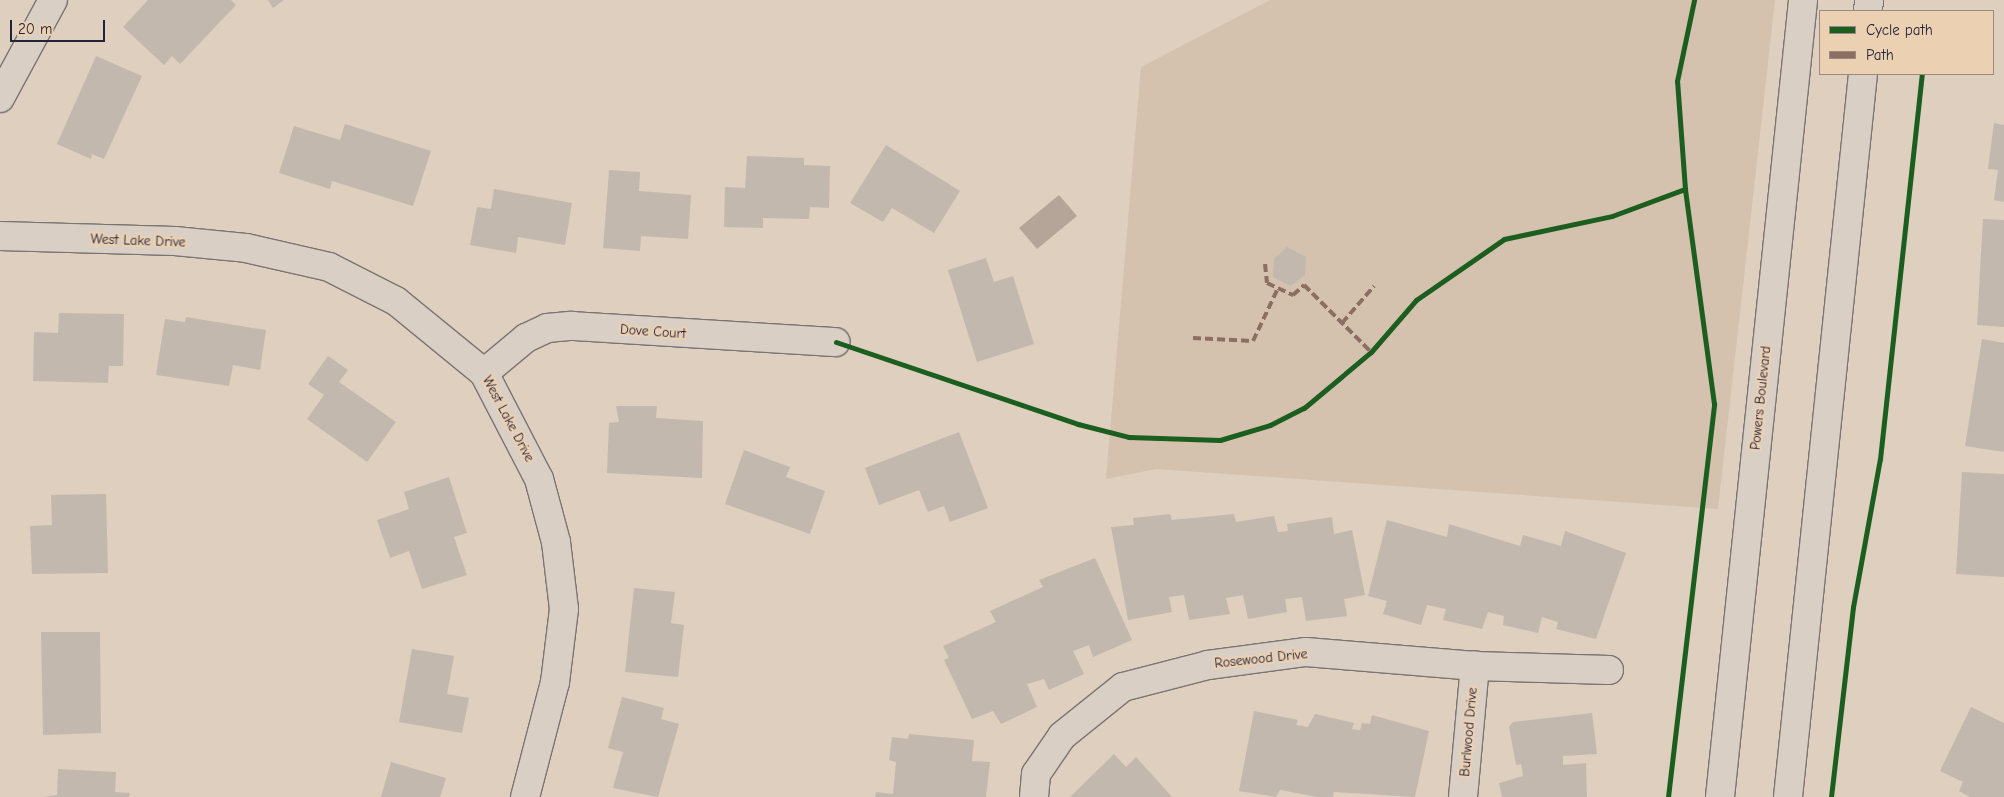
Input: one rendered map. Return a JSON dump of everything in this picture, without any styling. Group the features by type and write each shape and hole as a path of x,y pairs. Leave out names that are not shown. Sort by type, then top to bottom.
{"street":[{"path":"0,98 53,0"},
{"name":"Powers Boulevard","path":"1720,797 1803,0"},
{"path":"1788,797 1863,75"},
{"name":"West Lake Drive","path":"0,236 175,241 246,248 329,267 396,301 484,373 539,479 556,542 564,609 555,682 524,797"},
{"name":"Dove Court","path":"484,373 526,338 547,328 572,326 836,342"},
{"name":"Rosewood Drive","path":"1034,797 1036,774 1062,736 1123,687 1208,665 1306,652 1475,666 1608,670"},
{"name":"Burlwood Drive","path":"1463,797 1475,666"}],"shaded area":[{"path":"1270,0 1775,0 1718,509 1156,469 1106,479 1141,67"},
{"path":"1059,195 1077,216 1037,249 1019,228"}],"building":[{"path":"148,0 231,0 236,5 180,64 172,56 164,65 123,27"},
{"path":"268,0 284,0 273,8"},
{"path":"96,56 142,76 104,159 92,154 91,159 57,144"},
{"path":"1994,123 2004,125 2004,202 1994,200 1998,170 1988,169"},
{"path":"345,124 431,151 413,206 332,181 330,189 279,173 294,126 340,140"},
{"path":"886,145 960,191 934,233 892,208 883,222 850,203"},
{"path":"747,156 804,158 804,165 830,166 829,208 810,207 809,219 763,218 763,228 724,227 725,187 745,188"},
{"path":"609,170 640,172 639,191 691,195 688,239 641,236 640,251 603,248"},
{"path":"494,189 572,203 565,245 518,237 516,253 470,245 477,207 491,209"},
{"path":"1983,219 2004,220 2004,327 1977,325"},
{"path":"1287,247 1306,257 1305,275 1291,286 1273,277 1274,259"},
{"path":"986,258 994,282 1013,276 1034,344 977,362 948,270"},
{"path":"59,313 124,314 123,366 109,366 108,383 33,381 34,332 58,333"},
{"path":"186,317 266,330 260,370 233,365 229,386 156,375 165,319 185,322"},
{"path":"1982,339 2004,343 2004,452 1965,446"},
{"path":"328,356 348,370 339,382 396,422 367,462 307,419 324,395 308,384"},
{"path":"616,406 657,406 656,418 703,421 702,478 607,473 609,423 619,422"},
{"path":"959,432 988,508 950,522 944,506 928,512 919,490 879,505 865,468"},
{"path":"744,450 790,467 786,477 825,491 810,534 725,504"},
{"path":"1962,472 2004,474 2004,577 1956,574"},
{"path":"449,477 467,533 454,537 467,575 422,589 409,551 390,558 377,520 409,509 404,492"},
{"path":"106,494 108,573 32,574 30,526 52,525 51,495"},
{"path":"1170,514 1172,520 1234,514 1236,522 1274,516 1278,532 1288,531 1287,524 1332,517 1334,534 1352,530 1365,595 1344,599 1347,616 1306,621 1302,597 1285,599 1287,612 1248,619 1243,595 1226,598 1230,614 1189,620 1184,595 1169,597 1172,612 1128,620 1111,527 1134,525 1133,518"},
{"path":"1387,520 1447,537 1449,524 1520,546 1523,535 1561,546 1565,531 1626,553 1596,639 1556,629 1558,622 1542,617 1538,633 1503,625 1504,616 1488,612 1482,629 1443,620 1446,609 1427,605 1421,625 1383,614 1387,601 1368,596"},
{"path":"1095,558 1132,640 1093,657 1089,645 1073,651 1084,674 1049,690 1044,679 1027,684 1037,707 1001,724 993,711 972,719 944,660 949,658 943,646 996,622 990,611 1043,587 1039,580"},
{"path":"634,588 675,592 671,623 684,625 678,677 625,672"},
{"path":"41,632 100,632 101,733 43,735"},
{"path":"412,649 454,656 447,694 469,698 462,733 399,722"},
{"path":"622,697 664,708 661,719 679,724 658,797 613,788 623,752 608,748"},
{"path":"1971,707 2004,723 2004,797 1970,797 1959,791 1963,782 1940,771"},
{"path":"1254,711 1298,720 1296,725 1308,727 1315,714 1354,723 1352,729 1360,730 1362,723 1370,724 1372,715 1429,731 1415,797 1334,792 1333,797 1317,797 1280,790 1276,797 1239,791"},
{"path":"1592,713 1597,754 1563,756 1563,765 1586,763 1587,797 1502,797 1499,783 1523,776 1521,764 1516,765 1509,727 1513,722"},
{"path":"909,734 974,740 972,761 990,762 986,797 875,797 876,792 893,794 896,762 889,760 892,737 908,739"},
{"path":"1114,754 1126,767 1136,757 1172,797 1070,797"},
{"path":"391,762 446,778 440,797 381,797"},
{"path":"58,769 116,772 115,792 130,793 129,797 43,797 57,795"}],"marked path":[{"path":"1265,264 1267,283 1293,295 1304,285 1371,352"},
{"path":"1342,323 1374,286"},
{"path":"1193,338 1253,341 1278,288"}],"cycle path":[{"path":"1668,797 1714,404 1685,189 1677,81 1694,0"},
{"path":"1831,797 1853,607 1880,459 1922,75"},
{"path":"836,342 1078,424 1129,437 1220,440 1270,425 1304,408 1371,352 1416,300 1504,239 1612,216 1685,189"}]}
